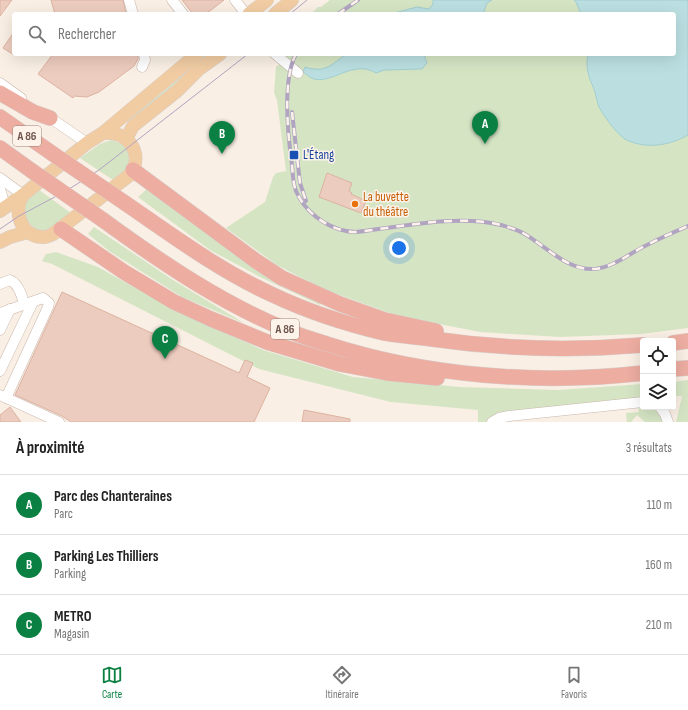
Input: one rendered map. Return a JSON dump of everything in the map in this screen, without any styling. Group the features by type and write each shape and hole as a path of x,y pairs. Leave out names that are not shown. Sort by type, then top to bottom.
{"highway":[{"path":"0,93 33,112 50,118"},
{"name":"A 86","path":"0,117 188,247 222,268 267,292 302,308 334,319 386,333 456,343 560,349 640,345"},
{"name":"A 86","path":"0,148 148,252 192,280 242,309 292,333 388,361 491,375 570,378 640,373"},
{"path":"133,170 256,261 282,278 340,304 385,320 444,332 456,343"},
{"path":"61,229 124,272 174,302 267,342 340,364 387,373 474,381 491,375"},
{"path":"676,343 688,342"},
{"path":"676,369 688,368"}],"main road":[{"path":"252,12 267,0"},
{"path":"277,12 292,0"},
{"path":"1,210 23,195 87,143 104,133 195,56"},
{"path":"126,139 134,126 177,91 199,69 217,56"},
{"path":"23,195 20,200 18,211 20,220 28,232 44,237 61,229 122,182 131,174 133,170 136,157 134,150 126,139 115,133 104,133"},
{"path":"0,242 10,237 28,232"}],"street":[{"path":"129,0 132,12"},
{"path":"172,0 181,12"},
{"path":"236,0 245,12"},
{"path":"142,68 145,60 144,56"},
{"path":"277,56 298,73"},
{"path":"0,83 87,143"},
{"path":"0,178 23,195"},
{"path":"0,189 3,199 1,210"},
{"path":"0,284 10,280 14,282 22,296 29,303"},
{"path":"0,330 5,311 43,298 47,300 48,308 3,397 59,422"},
{"path":"0,371 29,303"},
{"path":"492,422 499,418 509,416 640,402"},
{"path":"662,410 668,422"}],"green space":[{"path":"330,0 688,0 688,328 641,334 560,337 480,332 398,316 323,289 277,265 226,228 265,202 273,177 276,173 286,171 277,100 274,93 276,67 282,62 281,56 676,56 676,12 313,12 318,7 321,7"},
{"path":"202,56 210,56 134,119 131,116 166,89"},
{"path":"111,140 120,143 129,154 130,158 126,170 113,180 80,158 100,144"},
{"path":"148,188 322,302 320,305 260,277 210,250 138,197"},
{"path":"39,190 71,213 54,227 45,231 34,228 26,219 25,213 27,201"},
{"path":"94,227 173,280 244,323 182,297 109,251 88,234"},
{"path":"56,252 98,267 171,308 263,350 353,377 460,387 557,390 640,384 640,399 496,414 486,422 478,422 478,410 391,402 259,369 52,264 42,261 46,254"},
{"path":"688,380 688,422 676,422 682,396 676,396 676,382"},
{"path":"638,406 640,406 640,410 657,410 663,422 645,422 637,415 631,422 627,422 626,413 639,412"}],"water":[{"path":"433,0 492,0 487,3 484,12 398,12 417,7 429,9 433,4"},
{"path":"574,0 688,0 688,135 659,145 644,145 625,139 612,126 599,107 587,68 588,56 676,56 676,12 580,12"},
{"path":"344,56 425,56 427,63 422,69 384,70 376,73 368,69 360,69 351,70 321,80 314,79 303,72 305,67 312,69 323,69"}],"building":[{"path":"0,0 12,0 0,16"},
{"path":"51,0 123,0 126,12 54,12"},
{"path":"182,0 224,0 209,12 191,12"},
{"path":"12,35 12,54 3,48"},
{"path":"52,56 138,56 134,66 99,92 87,97 74,96 73,98 38,74"},
{"path":"327,173 352,183 349,191 352,193 351,194 366,201 361,213 319,197"},
{"path":"62,292 239,373 245,360 253,363 247,377 270,388 254,422 71,422 62,416 15,395"},
{"path":"10,407 21,422 0,422 0,415"},
{"path":"304,410 350,419 350,422 302,422"}],"tram line":[{"path":"292,12 307,0"},
{"path":"0,229 19,216 66,191 99,170 245,56"}],"railway":[{"path":"341,12 358,0"},
{"path":"295,56 289,78 287,108 294,186 299,197 309,211 323,222 331,226 356,232 429,222 484,222 518,230 532,238 557,257 585,269 595,269 609,266 652,242 688,226"},
{"path":"292,112 300,183 306,201"}],"place":[{"name":"Parc des Chanteraines","path":"485,144"},
{"name":"Parking Les Thilliers","path":"222,154"},
{"name":"L'Étang","path":"294,155"},
{"name":"La buvette du théâtre","path":"355,204"},
{"name":"METRO","path":"165,359"}]}
